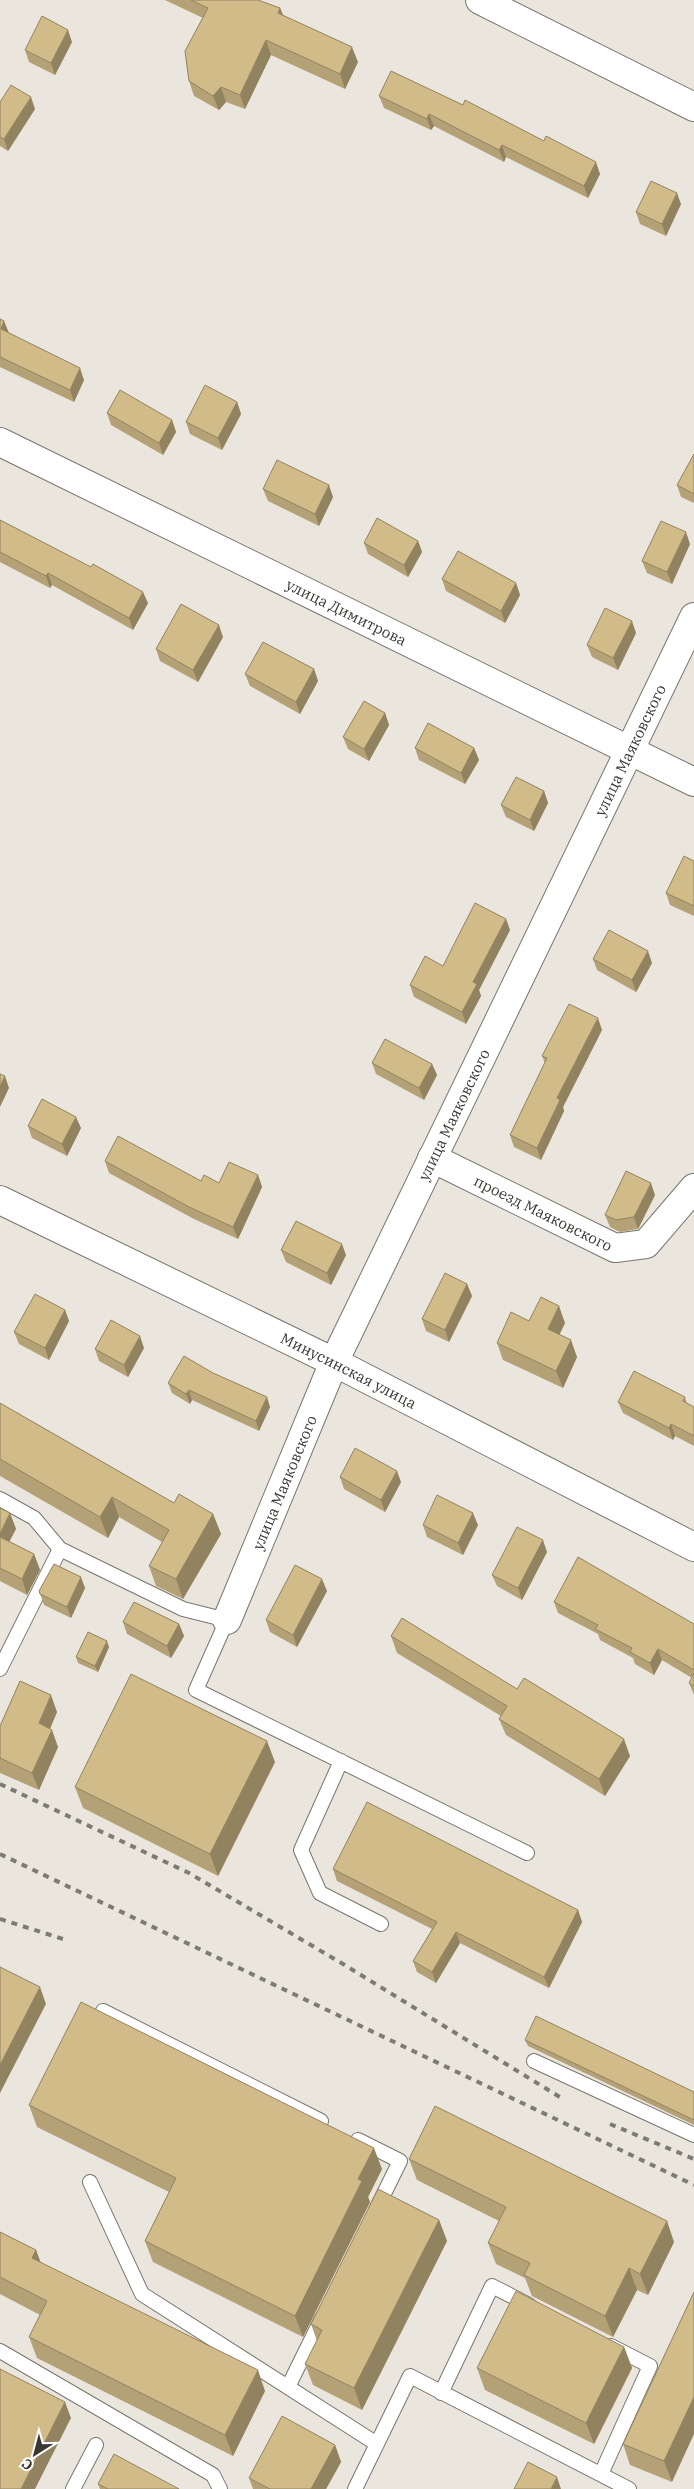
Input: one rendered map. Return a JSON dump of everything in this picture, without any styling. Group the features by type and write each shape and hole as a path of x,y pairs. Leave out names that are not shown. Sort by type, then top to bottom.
{"street":[{"path":"480,0 694,107"},
{"name":"улица Димитрова","path":"0,442 694,782"},
{"name":"улица Маяковского","path":"227,1620 334,1362 694,617"},
{"name":"проезд Маяковского","path":"432,1158 615,1248 646,1244 694,1188"},
{"name":"Минусинская улица","path":"0,1200 334,1362 694,1547"}],"lane":[{"path":"0,1499 34,1518 60,1549 182,1609 227,1620 196,1690 527,1853"},
{"path":"0,1669 60,1549"},
{"path":"340,1761 301,1850 320,1893 381,1924"},
{"path":"102,2011 330,2126"},
{"path":"534,2061 694,2135"},
{"path":"348,2135 400,2161 370,2222"},
{"path":"90,2182 142,2294 378,2444"},
{"path":"441,2393 492,2286 545,2313"},
{"path":"288,2387 327,2309"},
{"path":"598,2340 650,2366 601,2474"},
{"path":"0,2351 213,2475 220,2489"},
{"path":"355,2489 410,2376 629,2489"},
{"path":"73,2489 96,2445"}],"building":[{"path":"191,0 258,0 280,8 278,13 352,47 340,74 266,40 240,95 221,87 213,96 189,81 185,51 208,8"},
{"path":"42,16 68,30 51,63 25,50"},
{"path":"391,71 463,105 465,100 544,141 546,136 596,162 584,186 502,145 499,150 429,114 427,119 379,96"},
{"path":"11,85 31,97 4,139 0,137 0,102"},
{"path":"651,181 677,193 662,224 636,212"},
{"path":"0,319 4,321 1,329 80,368 70,390 0,357"},
{"path":"205,385 237,402 218,438 186,422"},
{"path":"120,390 172,420 159,443 107,413"},
{"path":"694,454 694,494 677,485"},
{"path":"277,460 329,485 315,514 263,489"},
{"path":"377,518 418,541 404,565 364,543"},
{"path":"0,520 91,567 93,564 143,592 129,618 48,573 46,576 0,552"},
{"path":"661,521 686,532 667,572 642,561"},
{"path":"458,551 516,583 501,611 442,579"},
{"path":"181,604 219,625 193,670 156,649"},
{"path":"605,608 632,621 613,658 587,645"},
{"path":"263,642 314,669 296,702 245,674"},
{"path":"364,701 385,713 364,749 343,737"},
{"path":"428,723 474,748 461,773 415,748"},
{"path":"516,777 544,791 530,820 501,805"},
{"path":"684,856 694,861 694,906 666,893"},
{"path":"475,903 506,919 473,982 477,984 462,1012 410,985 425,956 443,966"},
{"path":"609,930 648,951 632,980 593,959"},
{"path":"569,1004 598,1018 557,1098 560,1100 537,1148 510,1135 547,1058 542,1056"},
{"path":"385,1039 432,1064 419,1088 372,1063"},
{"path":"0,1074 5,1076 0,1086"},
{"path":"42,1099 76,1117 62,1144 28,1126"},
{"path":"118,1136 201,1181 204,1175 219,1183 229,1162 258,1175 233,1227 189,1207 105,1161"},
{"path":"626,1171 651,1183 634,1217 616,1220 605,1215"},
{"path":"296,1221 342,1244 327,1273 281,1250"},
{"path":"445,1273 467,1284 445,1330 422,1319"},
{"path":"35,1294 65,1310 45,1348 14,1332"},
{"path":"541,1297 559,1306 548,1329 571,1340 556,1371 497,1343 511,1312 529,1321"},
{"path":"111,1320 140,1336 124,1365 95,1349"},
{"path":"184,1356 213,1373 267,1397 256,1421 189,1390 186,1394 168,1383"},
{"path":"634,1371 685,1397 683,1401 694,1407 694,1436 671,1424 669,1428 618,1402"},
{"path":"0,1403 174,1503 179,1494 213,1514 176,1579 149,1566 169,1530 112,1497 100,1517 0,1459"},
{"path":"355,1448 397,1471 381,1500 340,1477"},
{"path":"437,1495 473,1513 458,1543 423,1525"},
{"path":"0,1508 10,1513 0,1534"},
{"path":"517,1527 543,1540 518,1588 492,1575"},
{"path":"0,1537 34,1554 22,1579 0,1568"},
{"path":"578,1557 694,1624 694,1670 658,1649 650,1663 630,1652 632,1648 595,1629 598,1625 554,1602"},
{"path":"54,1564 81,1577 67,1607 40,1594 39,1591"},
{"path":"295,1565 322,1579 293,1635 266,1620"},
{"path":"134,1602 179,1624 167,1646 123,1622"},
{"path":"402,1618 517,1689 524,1678 624,1739 599,1779 499,1719 507,1706 391,1636"},
{"path":"88,1632 107,1641 95,1666 76,1657"},
{"path":"694,1673 694,1686 689,1683"},
{"path":"131,1674 267,1741 210,1854 75,1787"},
{"path":"20,1681 51,1695 39,1723 52,1730 32,1773 0,1758 0,1726"},
{"path":"367,1802 578,1910 544,1977 456,1932 432,1972 413,1961 437,1922 333,1869"},
{"path":"0,1967 40,1987 0,2065"},
{"path":"81,2002 374,2148 358,2179 362,2181 295,2316 145,2241 176,2178 29,2105"},
{"path":"536,2016 694,2092 694,2120 525,2040"},
{"path":"435,2106 667,2221 640,2274 629,2268 605,2316 524,2275 530,2263 488,2243 506,2207 409,2159"},
{"path":"378,2189 439,2220 354,2388 305,2364 322,2330 311,2324"},
{"path":"0,2232 36,2250 32,2258 258,2370 225,2435 29,2337 47,2301 0,2277"},
{"path":"516,2291 624,2347 586,2423 477,2368"},
{"path":"694,2292 694,2397 664,2461 623,2444"},
{"path":"0,2369 65,2402 21,2489 0,2489"},
{"path":"282,2416 335,2445 311,2489 270,2489 249,2478"},
{"path":"114,2454 179,2489 108,2489 98,2484"},
{"path":"528,2462 557,2477 551,2489 514,2489"}],"railway":[{"path":"0,1784 189,1873 343,1964 563,2099"},
{"path":"0,1854 694,2185"},
{"path":"0,1919 63,1939"},
{"path":"610,2124 694,2159"}]}
